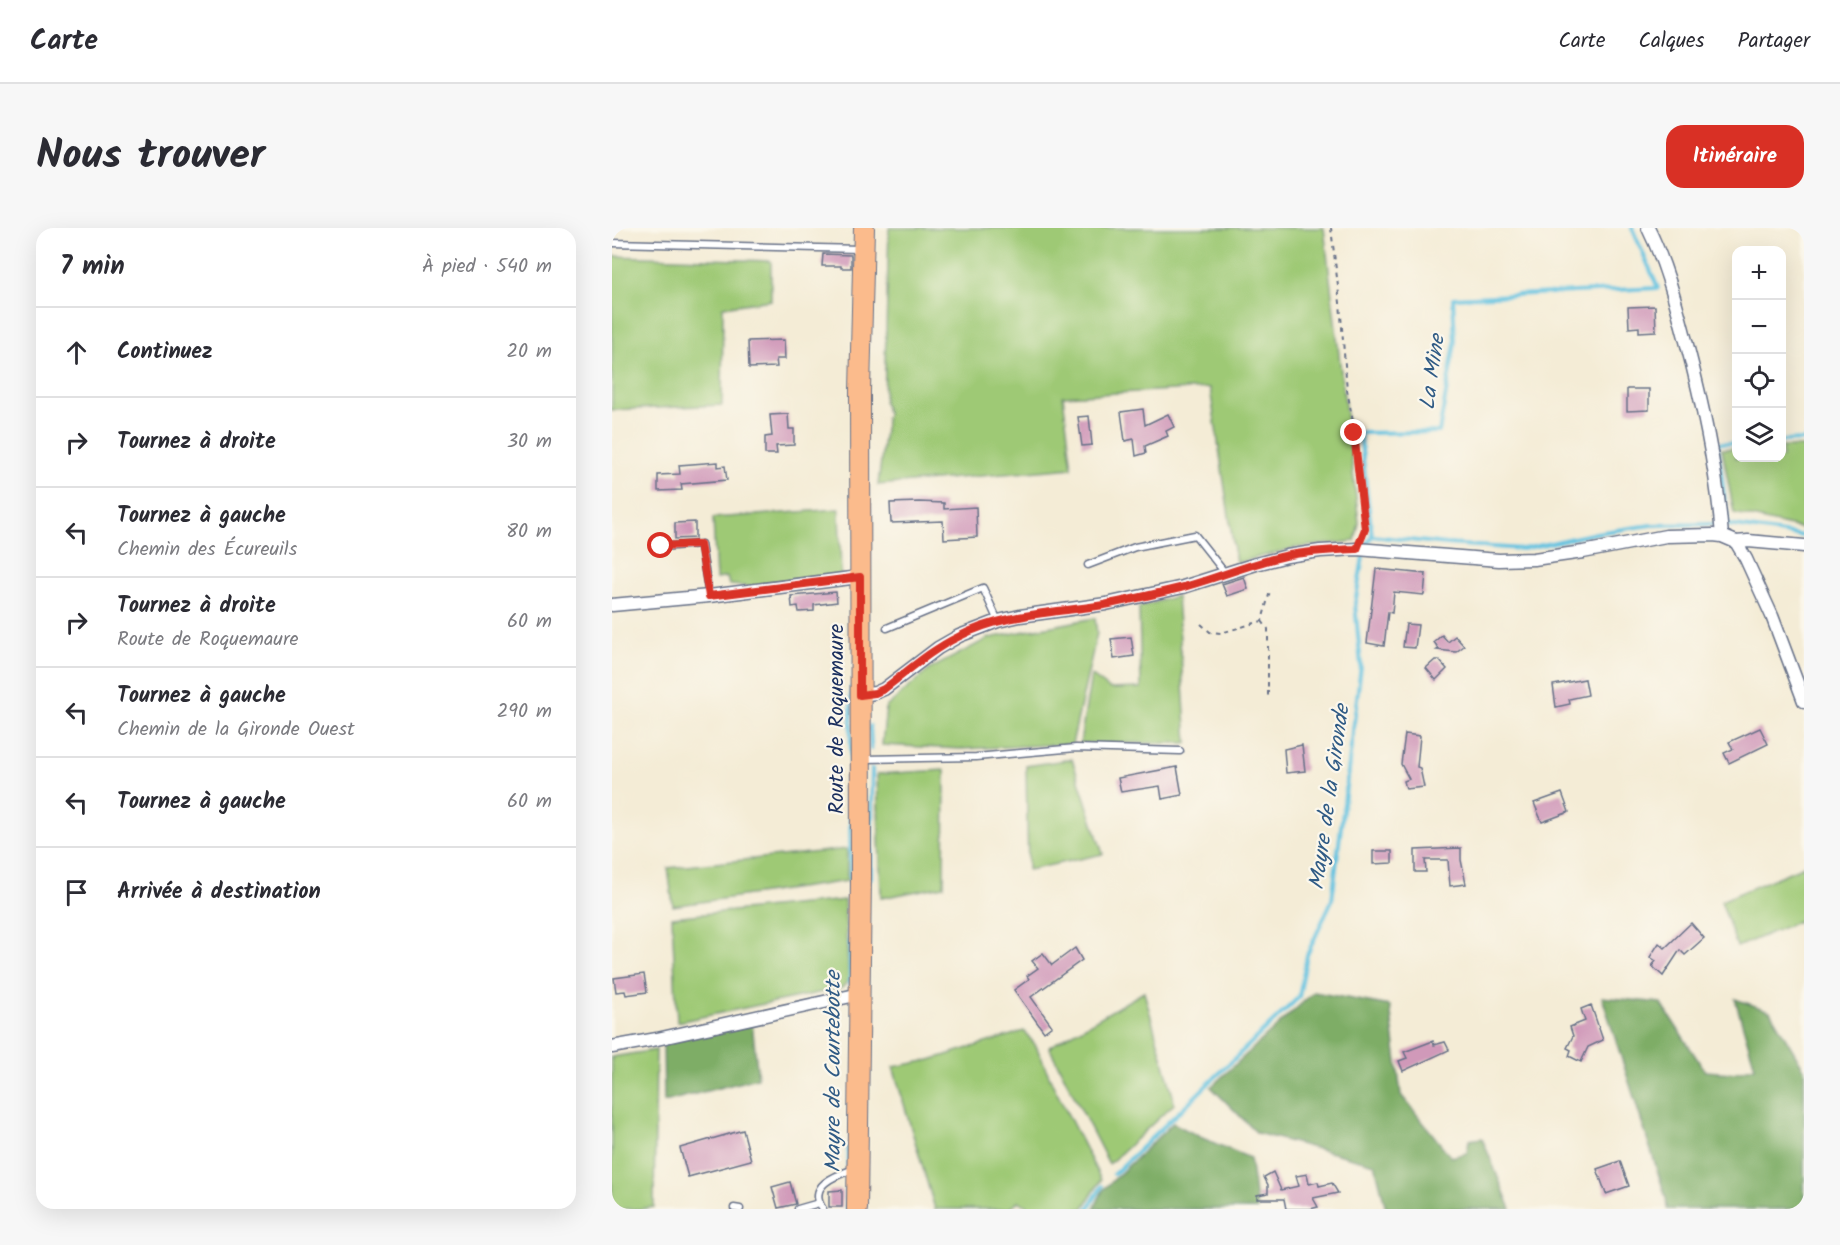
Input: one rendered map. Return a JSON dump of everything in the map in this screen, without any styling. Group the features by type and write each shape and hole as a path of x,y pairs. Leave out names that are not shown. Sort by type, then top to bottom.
{"main road":[{"name":"Route de Roquemaure","path":"857,1209 861,759 860,391 864,228"}],"street":[{"path":"1648,228 1672,290 1699,390 1709,438 1722,536"},
{"path":"860,695 884,689 938,648 959,636 998,621 1106,604 1183,587 1287,556 1357,549 1499,560 1534,559 1666,536 1722,536 1736,542 1804,546"},
{"path":"1736,542 1772,616 1804,701"},
{"path":"612,605 709,596 860,577"},
{"path":"612,1047 860,994"}],"lane":[{"path":"612,243 863,249"},
{"path":"1088,565 1135,547 1195,535 1225,573"},
{"path":"661,546 700,544 709,596"},
{"path":"887,628 983,588 998,621"},
{"path":"861,759 976,757 1076,748 1180,752"},
{"path":"798,1209 821,1206 819,1191 823,1184 834,1176 858,1168"}],"path":[{"path":"1331,228 1347,390 1365,529 1357,549"},
{"path":"1262,621 1270,591"},
{"path":"1202,624 1210,632 1221,633 1262,621"},
{"path":"1262,621 1268,629 1268,698"}],"green space":[{"path":"889,228 1324,228 1359,523 1355,541 1294,548 1236,563 1210,388 1063,396 1072,468 878,485 887,413 884,402"},
{"path":"612,256 771,261 771,300 723,307 722,405 612,410"},
{"path":"1786,447 1804,447 1804,529 1734,513 1722,449 1732,448 1732,462 1786,462"},
{"path":"839,509 841,576 755,587 729,585 727,577 716,579 713,518"},
{"path":"1177,596 1187,743 1080,743 1091,675 1110,689 1141,688 1139,607"},
{"path":"1095,618 1097,633 1072,744 961,749 882,745 886,707 930,669 989,638"},
{"path":"1072,759 1103,854 1028,870 1026,766"},
{"path":"945,770 944,886 881,898 877,774"},
{"path":"847,849 847,881 673,906 668,868"},
{"path":"1804,866 1804,919 1737,947 1721,901"},
{"path":"844,900 849,980 842,988 677,1022 672,917"},
{"path":"1144,992 1174,1104 1109,1164 1049,1047"},
{"path":"1314,992 1390,1006 1401,1095 1451,1157 1467,1153 1469,1140 1482,1138 1511,1209 1386,1209 1375,1164 1257,1133 1211,1087"},
{"path":"1602,997 1661,1003 1705,1071 1733,1073 1755,1067 1735,999 1770,1011 1804,1069 1804,1209 1667,1209 1666,1198"},
{"path":"752,1022 758,1078 664,1102 663,1042"},
{"path":"1024,1031 1036,1046 1101,1180 1083,1209 1031,1209 1019,1201 1008,1209 935,1209 893,1067 930,1060"},
{"path":"656,1050 654,1207 612,1209 612,1057"},
{"path":"1173,1123 1250,1158 1257,1209 1094,1209 1103,1190"}],"building":[{"path":"823,254 851,255 851,268 822,266"},
{"path":"1655,306 1656,331 1639,332 1639,327 1629,328 1628,307"},
{"path":"784,340 785,359 776,359 777,367 749,368 748,341"},
{"path":"1627,389 1649,389 1649,410 1627,411"},
{"path":"1143,409 1145,425 1168,414 1174,427 1166,431 1168,436 1145,446 1146,453 1136,456 1134,439 1125,441 1121,412"},
{"path":"788,414 789,429 794,429 794,445 776,446 777,454 765,454 765,437 772,436 770,415"},
{"path":"1089,416 1092,445 1082,446 1078,417"},
{"path":"718,462 718,467 725,466 727,480 681,484 682,490 658,491 658,475 680,474 679,465"},
{"path":"890,503 944,503 944,509 976,507 977,537 944,539 943,521 891,523"},
{"path":"695,522 695,538 675,539 675,523"},
{"path":"1376,569 1426,574 1424,595 1394,592 1392,613 1388,612 1384,646 1367,643"},
{"path":"1244,577 1248,589 1227,596 1222,584"},
{"path":"836,592 837,602 814,605 814,611 799,612 798,606 792,607 791,596"},
{"path":"1406,624 1418,625 1415,648 1403,647"},
{"path":"1442,635 1448,642 1455,636 1464,646 1456,652 1437,650 1439,649 1434,642"},
{"path":"1131,637 1134,656 1114,659 1111,639"},
{"path":"1435,660 1439,660 1447,669 1436,680 1426,668"},
{"path":"1585,679 1588,695 1569,699 1570,704 1556,707 1553,685"},
{"path":"1760,728 1768,744 1729,763 1724,753 1733,749 1729,742"},
{"path":"1405,734 1420,736 1417,767 1420,768 1424,787 1406,789 1404,781 1409,779 1401,764"},
{"path":"1302,745 1305,771 1286,773 1284,749"},
{"path":"1177,767 1182,795 1162,799 1160,786 1121,792 1118,778"},
{"path":"1562,793 1569,812 1542,822 1534,803"},
{"path":"1461,848 1466,884 1450,886 1448,860 1425,860 1426,872 1415,872 1415,850"},
{"path":"1373,851 1392,851 1392,863 1373,864"},
{"path":"1691,923 1704,938 1685,955 1680,950 1663,976 1652,966 1656,961 1650,957 1659,943 1665,948"},
{"path":"1075,948 1082,960 1031,997 1052,1026 1044,1032 1014,990 1029,979 1027,976 1038,968 1032,961 1043,953 1052,965"},
{"path":"644,974 647,992 626,995 625,991 616,992 614,978"},
{"path":"1591,1005 1603,1040 1588,1047 1581,1062 1569,1056 1571,1050 1567,1048 1573,1036 1570,1027 1585,1021 1581,1009"},
{"path":"1433,1041 1434,1045 1445,1042 1449,1050 1403,1071 1399,1061 1407,1058 1404,1052"},
{"path":"743,1130 751,1160 688,1177 680,1148"},
{"path":"1620,1161 1629,1186 1606,1194 1597,1169"},
{"path":"1273,1172 1281,1190 1299,1186 1296,1176 1307,1174 1309,1184 1318,1182 1319,1186 1332,1183 1338,1193 1313,1198 1318,1207 1310,1209 1286,1209 1284,1199 1257,1199 1257,1195 1268,1193 1268,1185 1264,1177"},
{"path":"790,1182 796,1204 778,1208 772,1187"},
{"path":"842,1190 842,1207 829,1207 829,1191"}],"waterway":[{"name":"La Mine","path":"1372,536 1360,433 1439,432 1455,343 1453,298 1658,288 1632,228"},
{"path":"1786,441 1804,440"},
{"path":"1732,443 1717,443 1728,525 1804,536"},
{"name":"Mayre de la Gironde","path":"1372,536 1523,549 1596,533 1651,525 1715,524"},
{"name":"Mayre de la Gironde","path":"1367,544 1372,536"},
{"name":"Mayre de la Gironde","path":"1114,1174 1299,997 1307,955 1332,900 1361,666 1355,604 1363,557"},
{"path":"850,992 851,688"},
{"path":"870,726 871,749"},
{"path":"871,878 872,769"},
{"name":"Mayre de Courtebotte","path":"847,1209 848,1147"},
{"name":"Mayre de la Gironde","path":"1088,1209 1102,1186"}],"route":[{"path":"661,546 700,544 709,596 860,577 860,695 875,693 884,689 938,648 959,636 998,621 1106,604 1183,587 1287,556 1357,549 1365,529 1354,433"}]}
